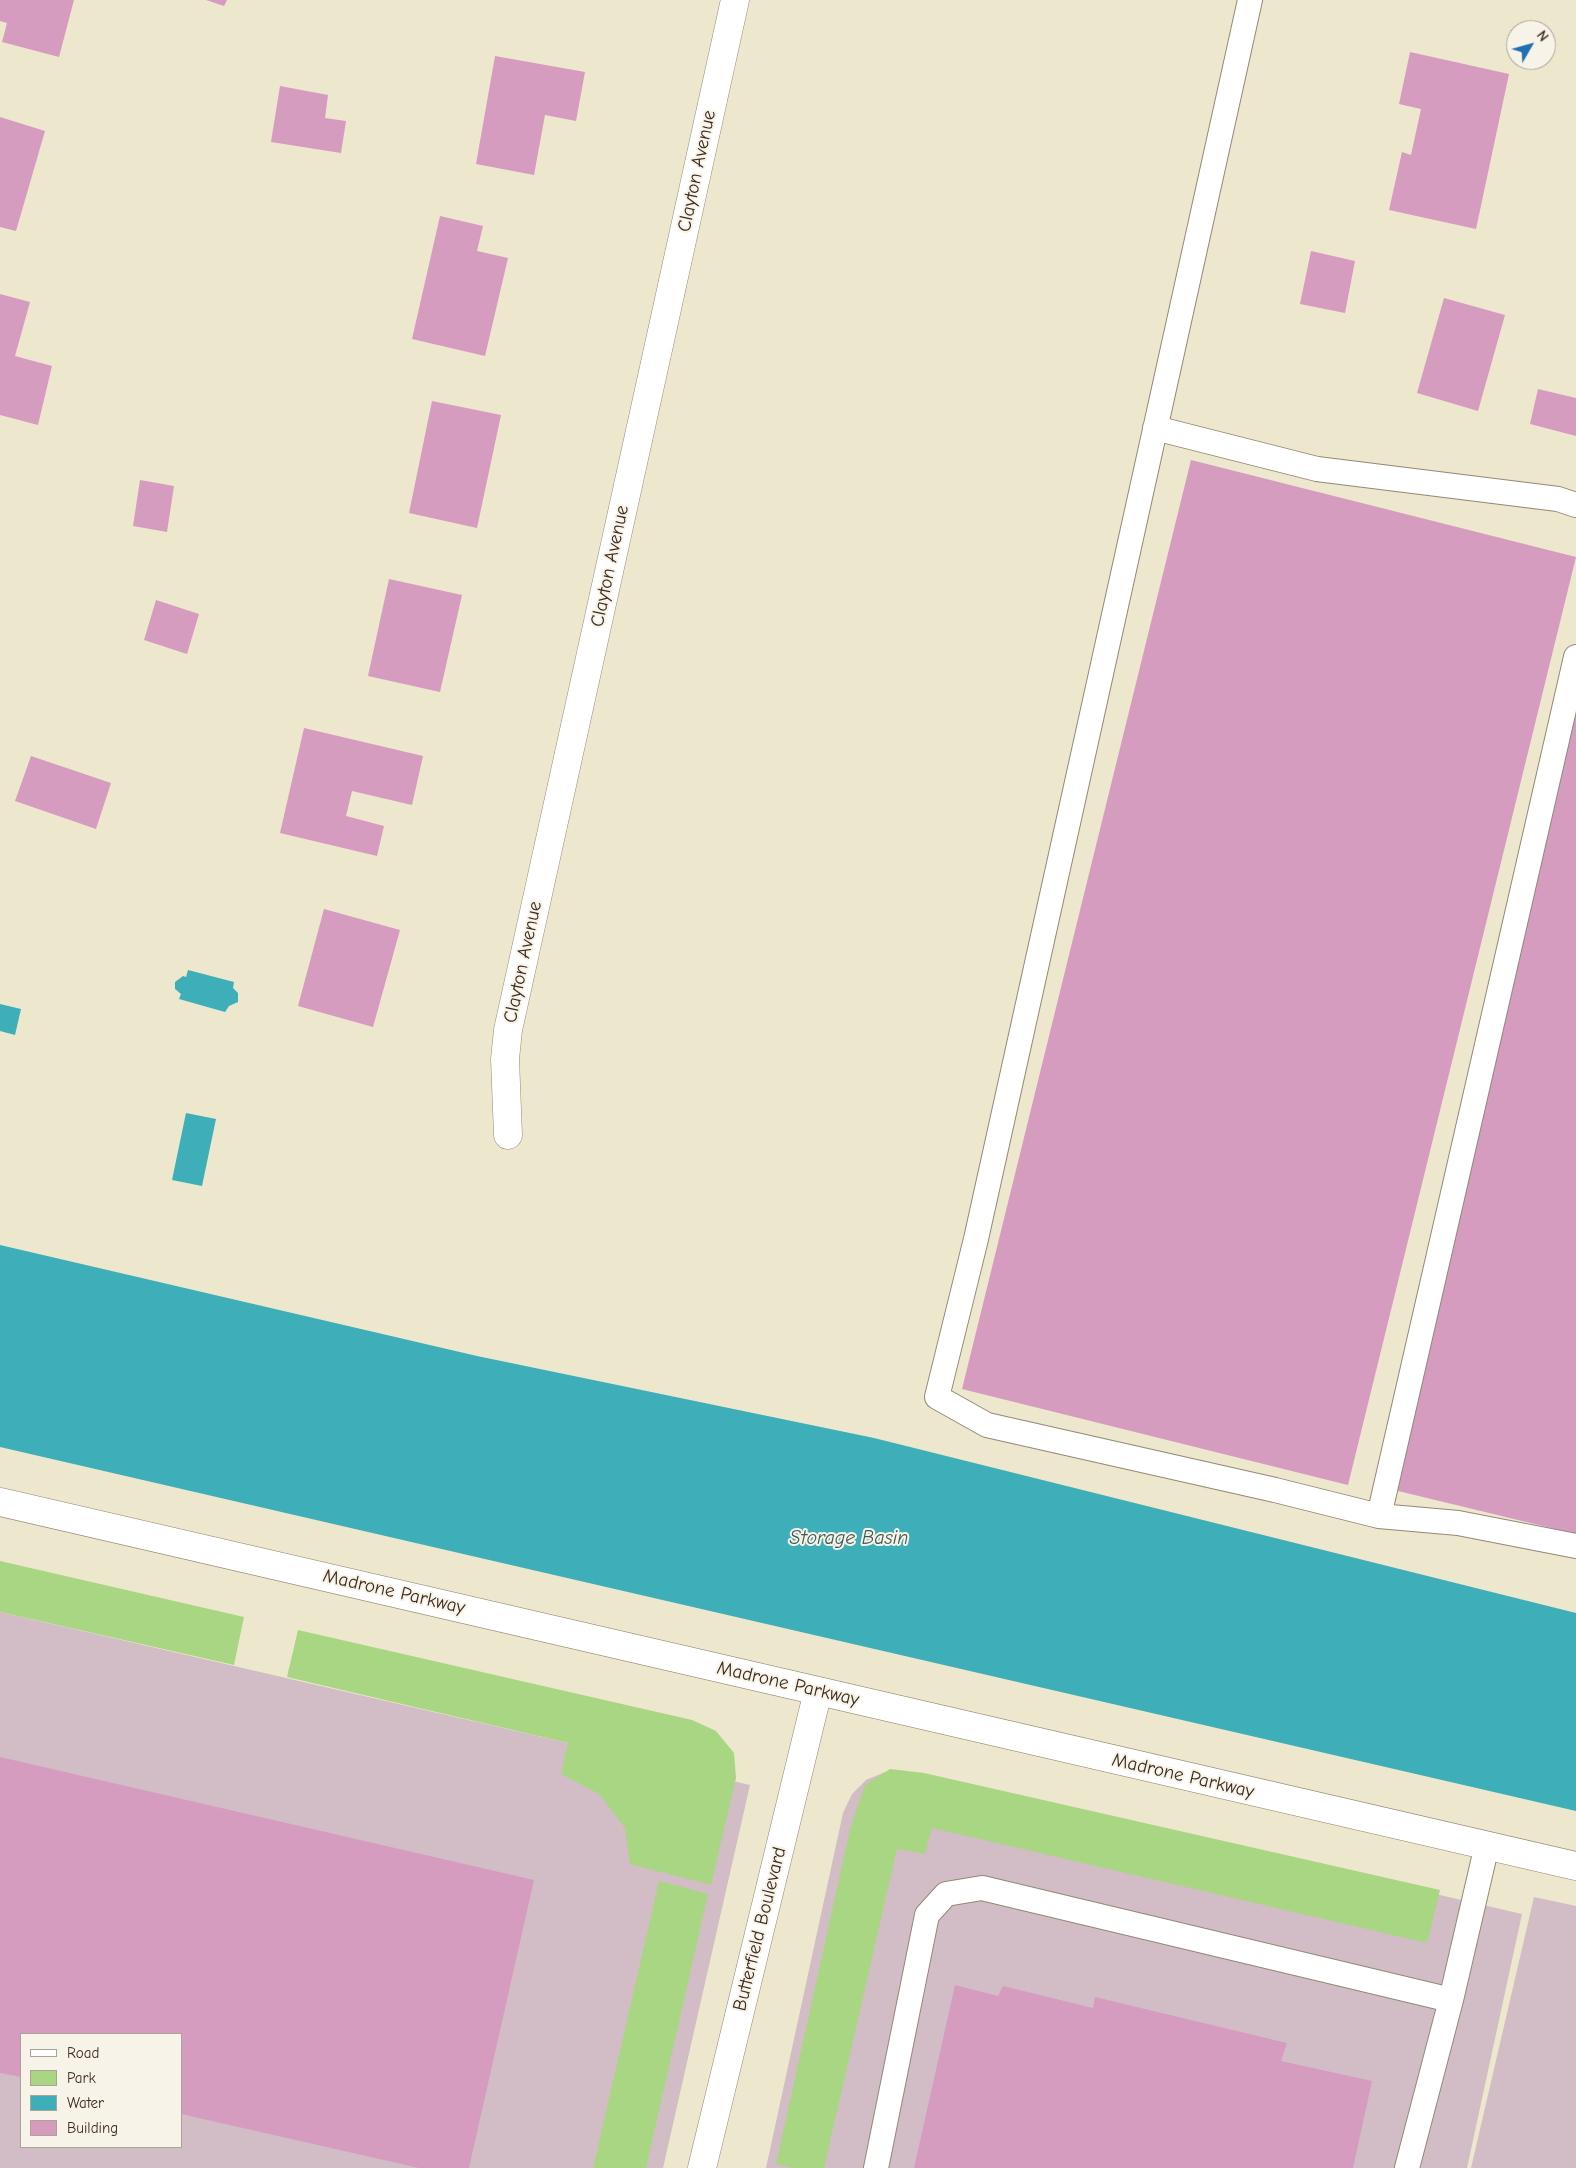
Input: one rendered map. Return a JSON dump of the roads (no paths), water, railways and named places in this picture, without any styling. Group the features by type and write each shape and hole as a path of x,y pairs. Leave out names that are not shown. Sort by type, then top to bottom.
{"street":[{"name":"Clayton Avenue","path":"508,1135 505,1060 508,1030 735,0"},
{"name":"Madrone Parkway","path":"0,1502 1576,1866"},
{"name":"Butterfield Boulevard","path":"702,2168 818,1691"}],"lane":[{"path":"1250,0 976,1238 937,1397 987,1424 1275,1490 1379,1516 1458,1523 1576,1546"},
{"path":"1156,428 1317,469 1558,499 1576,505"},
{"path":"1379,1516 1576,657"},
{"path":"1408,2168 1487,1845"},
{"path":"876,2168 928,1915 946,1894 982,1888 1450,2000"}],"water":[{"path":"188,970 234,982 233,988 238,993 238,1002 229,1006 225,1012 179,999 181,994 175,989 175,982 183,976 186,977"},
{"path":"0,1004 21,1009 15,1035 0,1031"},
{"path":"186,1113 216,1119 202,1186 172,1180"},
{"name":"Storage Basin","path":"0,1245 477,1356 874,1438 1576,1613 1576,1811 0,1447"}]}
